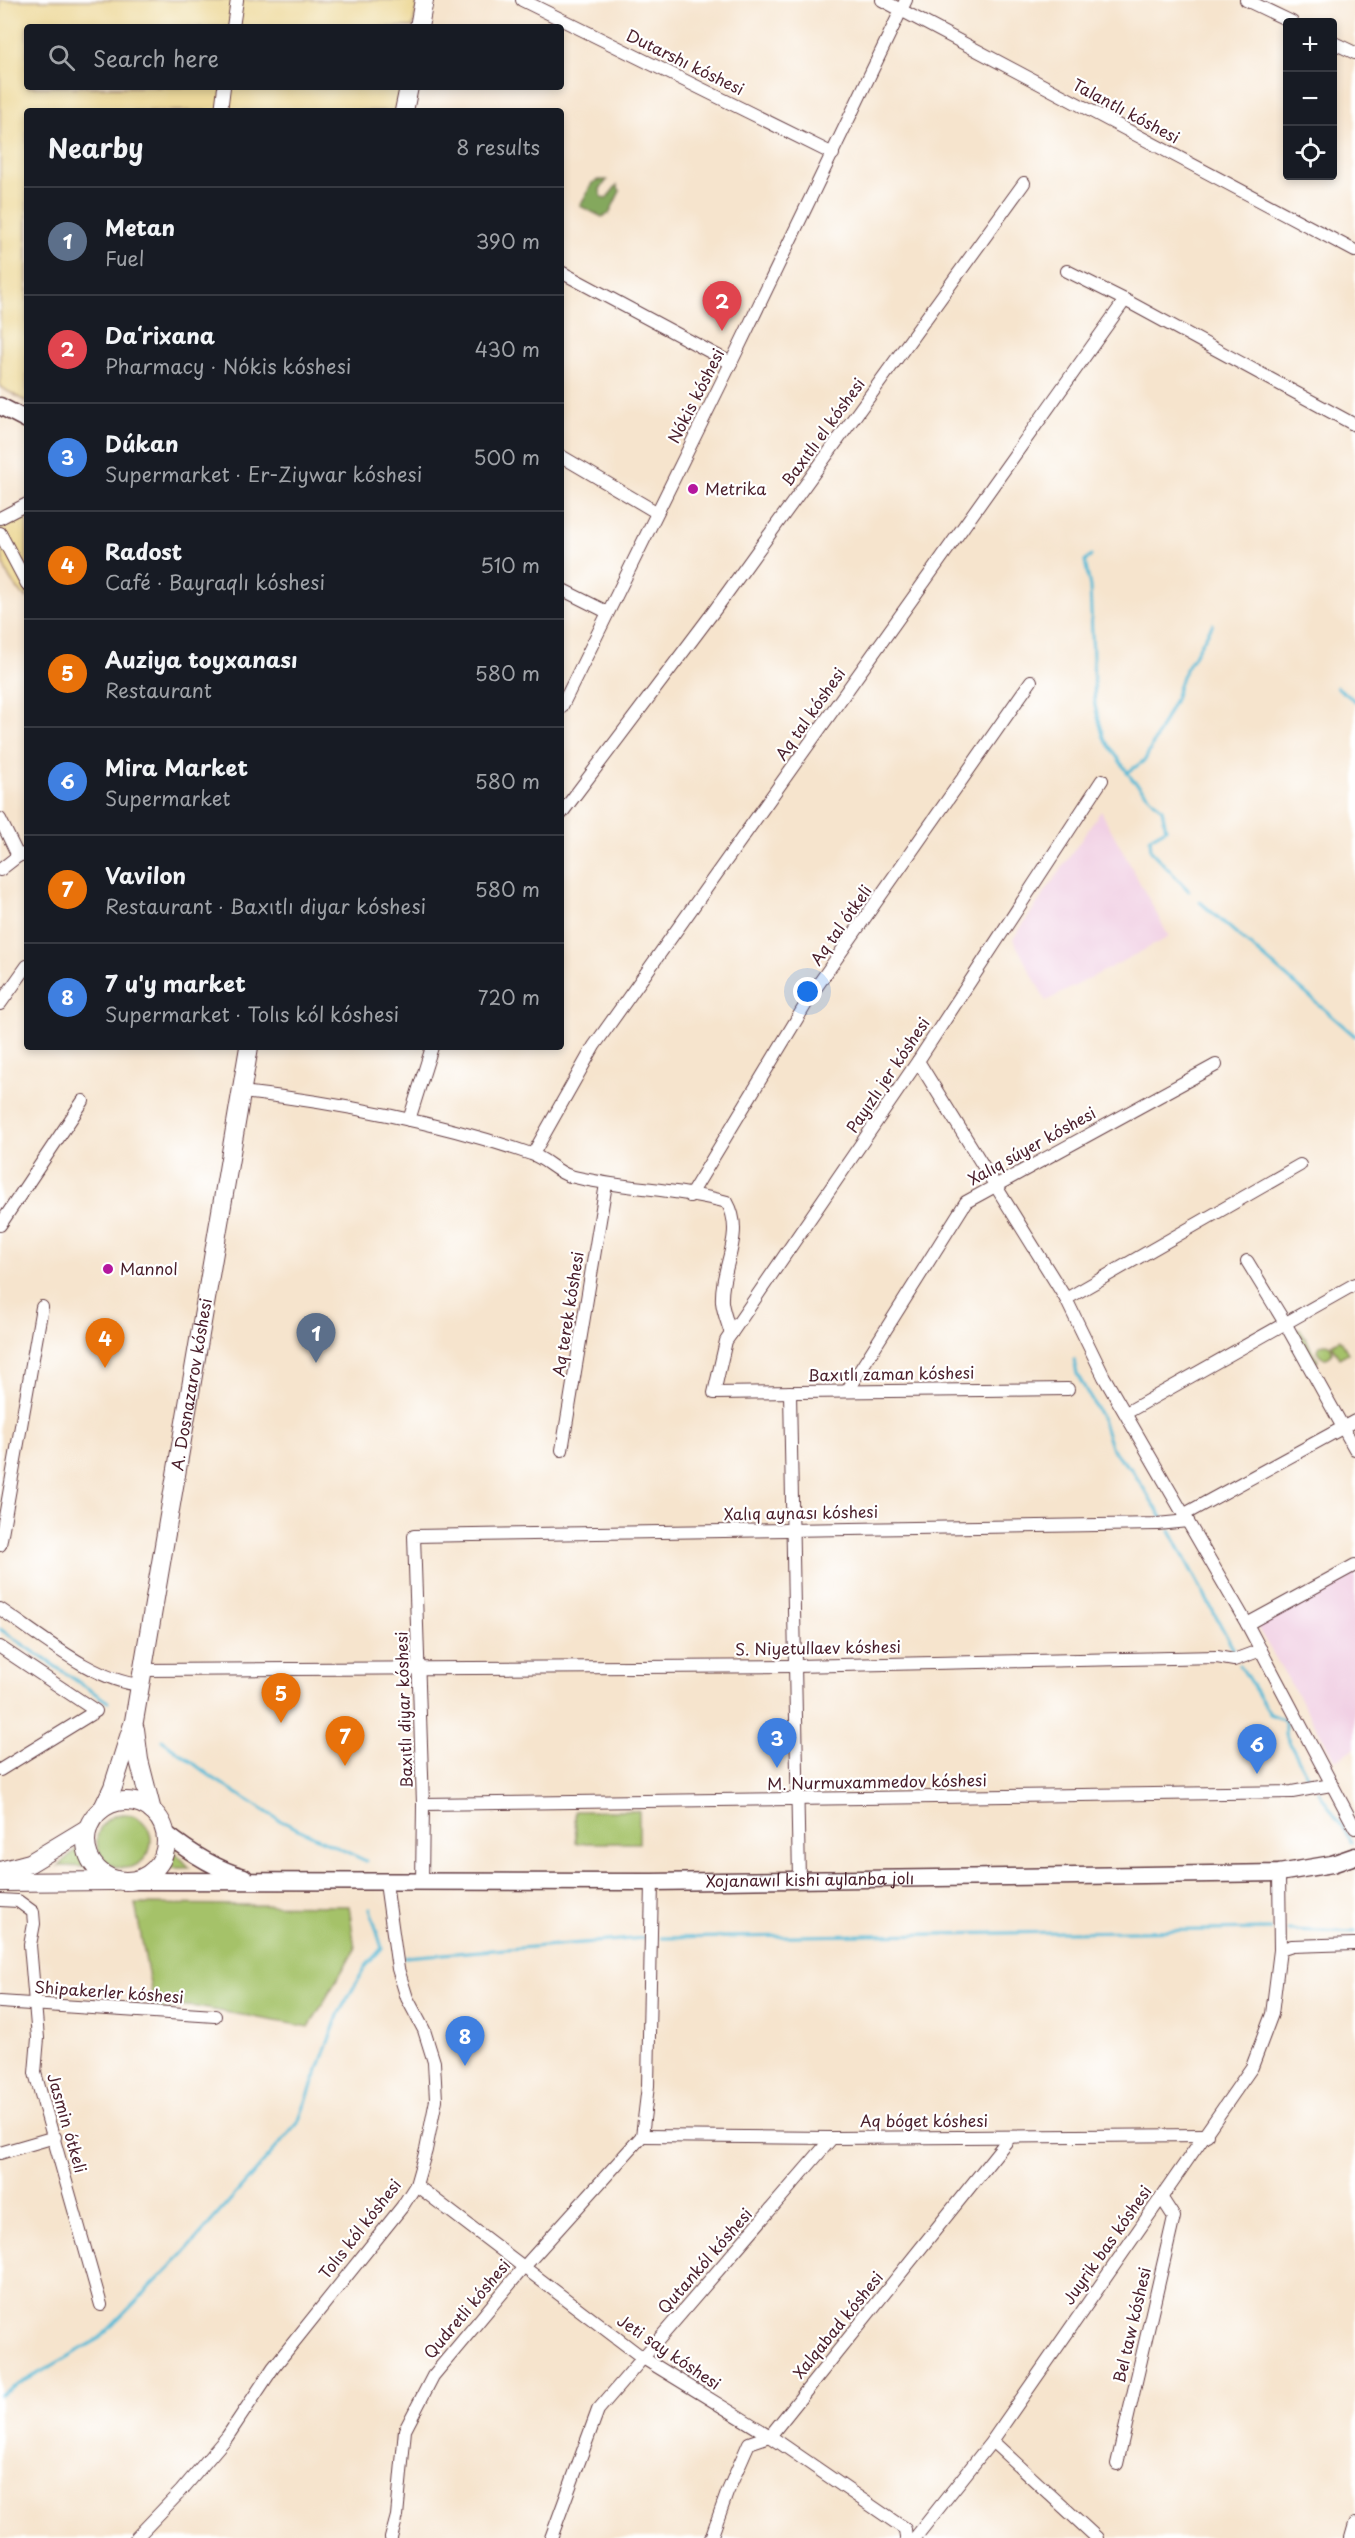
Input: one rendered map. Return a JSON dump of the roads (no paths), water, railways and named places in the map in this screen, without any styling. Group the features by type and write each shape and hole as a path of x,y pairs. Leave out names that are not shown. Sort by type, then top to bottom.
{"main road":[{"path":"420,24 424,0"},
{"path":"406,108 408,90"},
{"path":"0,406 24,418"},
{"name":"A. Dosnazarov kóshesi","path":"134,1721 170,1498 249,1050"},
{"path":"0,1871 30,1863 88,1828 104,1808 121,1765 134,1721"},
{"path":"88,1828 86,1840 93,1863 112,1879 128,1881 155,1869 162,1858 165,1833 160,1821 152,1811 142,1777 134,1721"},
{"path":"104,1808 115,1802 128,1801 152,1811"},
{"name":"Xojanawıl kishi aylanba jolı","path":"165,1833 185,1849 212,1864 262,1882"},
{"name":"Xojanawıl kishi aylanba jolı","path":"0,1882 652,1882 1279,1873 1332,1864 1355,1856"}],"street":[{"path":"233,24 237,0"},
{"name":"Dutarshı kóshesi","path":"522,0 833,154"},
{"name":"Talantlı kóshesi","path":"882,0 903,5 1355,251"},
{"path":"1246,0 1284,18"},
{"name":"Nókis kóshesi","path":"564,702 833,154 903,5"},
{"path":"1337,44 1355,53"},
{"path":"221,108 224,90"},
{"name":"Baxıtlı el kóshesi","path":"564,810 714,611 1024,183"},
{"path":"1067,272 1125,300 1355,425"},
{"path":"564,274 731,363"},
{"name":"Aq tal kóshesi","path":"533,1154 594,1046 1125,300"},
{"path":"564,458 656,512"},
{"path":"0,518 24,506"},
{"path":"0,534 24,578"},
{"path":"564,590 607,612"},
{"name":"Aq tal ótkeli","path":"690,1196 815,990 1031,681"},
{"name":"Payızlı jer kóshesi","path":"714,1394 726,1341 918,1061 1102,780"},
{"path":"0,819 23,854 0,870"},
{"path":"0,1004 24,970"},
{"path":"409,1120 431,1050"},
{"path":"918,1061 1065,1299 1104,1377 1247,1624 1355,1828"},
{"name":"Xalıq súyer kóshesi","path":"847,1391 966,1202 1216,1065"},
{"path":"242,1092 409,1120 533,1154 566,1175 606,1184 709,1197 727,1202 734,1214 736,1234 726,1265 722,1302 731,1334"},
{"path":"0,1225 83,1101"},
{"path":"1065,1299 1300,1165"},
{"name":"Aq terek kóshesi","path":"562,1449 606,1184"},
{"path":"1247,1261 1285,1323 1355,1449"},
{"path":"1126,1413 1355,1284"},
{"path":"0,1545 42,1306"},
{"name":"Baxıtlı zaman kóshesi","path":"714,1394 1068,1389"},
{"path":"790,1392 799,1880"},
{"name":"Xalıq aynası kóshesi","path":"414,1536 1157,1524 1186,1517 1355,1422"},
{"name":"Baxıtlı diyar kóshesi","path":"414,1536 420,1670 422,1883"},
{"path":"1247,1624 1355,1565"},
{"name":"S. Niyetullaev kóshesi","path":"0,1609 89,1668 129,1684 142,1677 420,1670 1217,1657 1234,1660 1261,1650"},
{"path":"0,1647 96,1712 0,1770"},
{"name":"M. Nurmuxammedov kóshesi","path":"423,1804 1292,1792 1331,1785"},
{"name":"Juyrik bas kóshesi","path":"915,2538 992,2441 1161,2197 1207,2135 1252,2067 1272,2014 1280,1950 1279,1873"},
{"path":"642,2136 648,2086 652,1882"},
{"name":"Tolıs kól kóshesi","path":"136,2538 181,2492 227,2437 279,2360 402,2207 416,2185 436,2100 434,2062 424,2030 407,1998 398,1969 386,1883"},
{"name":"Jasmin ótkeli","path":"0,1900 18,1901 33,1912 34,1924 30,1945 38,2038 35,2073 101,2305"},
{"path":"1280,1950 1293,1946 1355,1944"},
{"name":"Shipakerler kóshesi","path":"0,2002 215,2016"},
{"name":"Aq bóget kóshesi","path":"642,2136 832,2138 1207,2135"},
{"name":"Qudretli kóshesi","path":"391,2538 397,2516 405,2430 433,2376 524,2267 642,2136"},
{"path":"0,2153 55,2137"},
{"name":"Xalqabad kóshesi","path":"711,2538 727,2493 749,2443 770,2436 1010,2137"},
{"name":"Qutankól kóshesi","path":"551,2538 598,2410 832,2138"},
{"name":"Jeti say kóshesi","path":"416,2185 643,2358 770,2436 906,2529 906,2538"},
{"name":"Bel taw kóshesi","path":"1117,2464 1174,2217 1161,2197"},
{"path":"992,2441 1097,2538"},
{"path":"1351,2538 1355,2524"}],"waterway":[{"path":"1091,556 1085,561 1090,587 1095,706 1104,738 1132,779 1162,809 1166,829 1150,838 1151,851 1189,891"},
{"path":"1127,773 1145,760 1175,699 1182,676 1213,624"},
{"path":"1337,687 1355,701"},
{"path":"1200,902 1355,1036"},
{"path":"1074,1360 1077,1374 1102,1419 1112,1450 1132,1470 1163,1519"},
{"path":"1170,1531 1236,1654"},
{"path":"0,1629 108,1702"},
{"path":"1240,1665 1270,1714 1285,1720 1285,1734 1310,1781"},
{"path":"162,1740 213,1778 279,1820 366,1861"},
{"path":"1318,1791 1352,1842"},
{"path":"0,2395 99,2339 182,2255 298,2123 339,2013 366,1966 382,1948 370,1909"},
{"path":"661,1938 1270,1929"},
{"path":"1288,1930 1355,1932"},
{"path":"405,1957 645,1938"}],"place":[{"name":"Daʻrixana","path":"722,331"},
{"name":"Metrika","path":"693,489"},
{"name":"Mannol","path":"108,1269"},
{"name":"Metan","path":"316,1363"},
{"name":"Radost","path":"105,1368"},
{"name":"Auziya toyxanası","path":"281,1723"},
{"name":"Vavilon","path":"345,1766"},
{"name":"Dúkan","path":"777,1768"},
{"name":"Mira Market","path":"1257,1774"},
{"name":"7 u'y market","path":"465,2066"}]}
